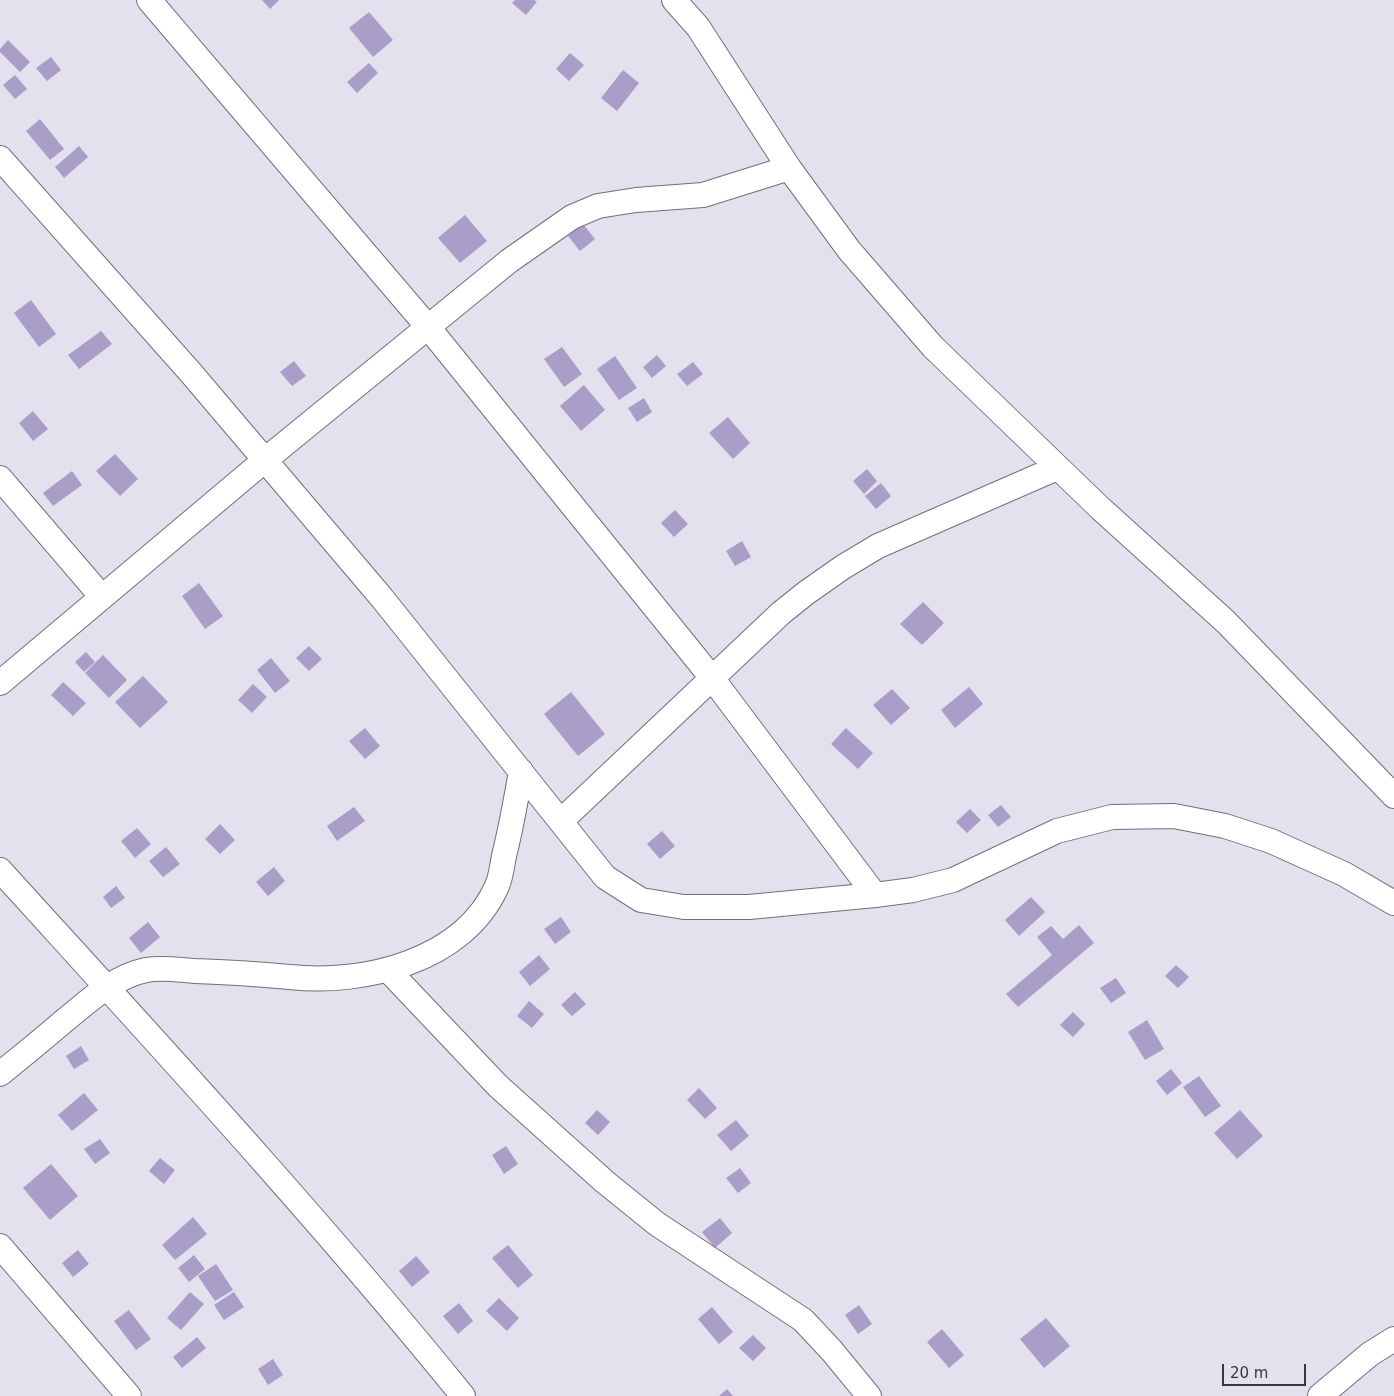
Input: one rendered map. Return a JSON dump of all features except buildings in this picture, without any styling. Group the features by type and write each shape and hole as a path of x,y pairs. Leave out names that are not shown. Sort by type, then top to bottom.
{"street":[{"path":"149,0 428,327 712,678 875,895"},
{"path":"674,0 698,27 789,168 849,250 933,347 1057,468 1226,622 1394,796"},
{"path":"0,158 191,373 382,598 605,877 641,900 684,907 749,907 913,890 953,880 1057,831 1112,817 1174,816 1225,826 1271,841 1344,874 1394,903"},
{"path":"0,683 265,460 509,261 572,217 598,206 636,200 703,195 789,168"},
{"path":"561,821 781,614 843,566 878,546 1057,468"},
{"path":"0,478 102,597"},
{"path":"0,1074 106,987 128,976 148,970 171,969 247,973 305,979 332,978 388,970 416,961 444,944 468,925 487,905 498,884 521,771"},
{"path":"0,870 192,1082 399,1317 463,1396"},
{"path":"388,970 498,1086 605,1182 657,1224 803,1320 832,1351 869,1396"},
{"path":"0,1246 129,1396"},
{"path":"1320,1396 1370,1354 1394,1339"}]}
